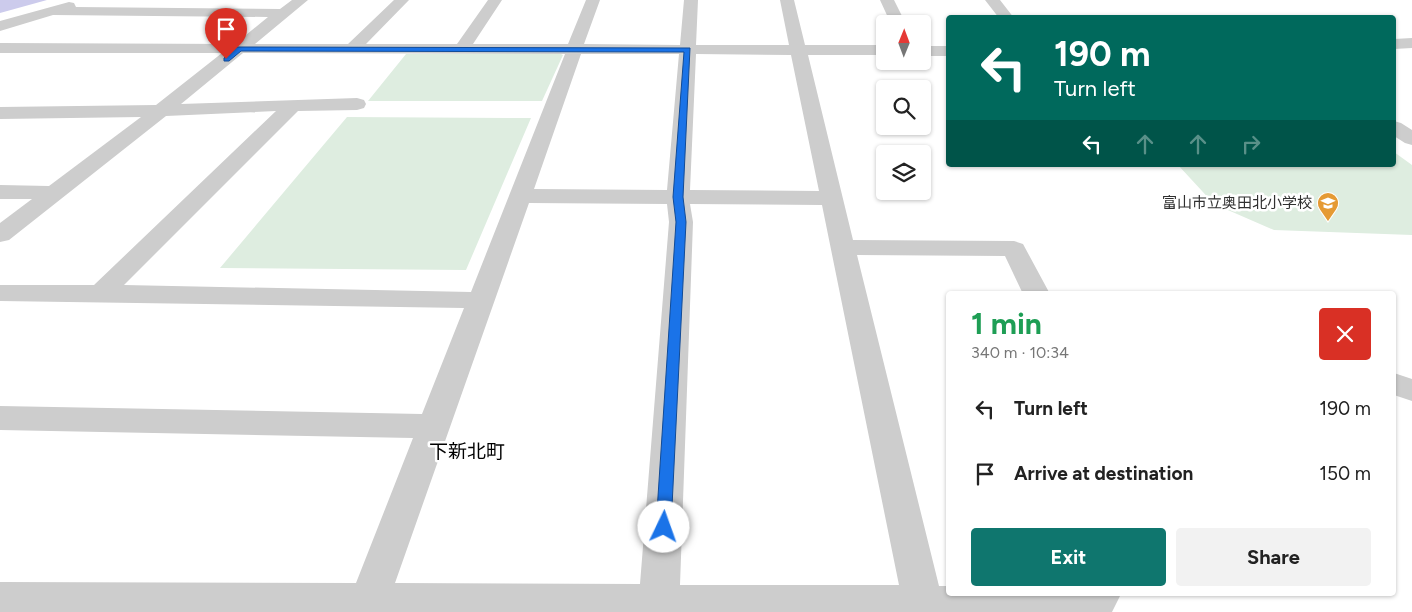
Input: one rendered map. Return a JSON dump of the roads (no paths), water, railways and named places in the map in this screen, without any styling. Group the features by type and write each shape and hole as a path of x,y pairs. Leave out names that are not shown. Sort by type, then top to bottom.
{"street":[{"path":"0,26 89,0"},
{"path":"0,235 302,0"},
{"path":"352,49 402,0"},
{"path":"462,49 495,0"},
{"path":"368,603 593,0"},
{"path":"659,603 681,222 678,197 691,0"},
{"path":"787,0 923,604"},
{"path":"887,0 894,15"},
{"path":"992,0 1004,15"},
{"path":"51,11 283,13"},
{"path":"1396,44 1412,43"},
{"path":"0,48 876,50"},
{"path":"931,51 946,51"},
{"path":"0,114 161,111 357,104"},
{"path":"101,293 292,105"},
{"path":"1396,128 1412,140"},
{"path":"0,192 54,193"},
{"path":"520,196 833,198"},
{"path":"844,247 1014,249 1035,291"},
{"path":"0,294 101,293 481,300"},
{"path":"1396,385 1412,390"},
{"path":"0,418 434,426"},
{"path":"0,600 214,607 368,603 505,607 659,603 802,608 923,604 1079,608 1098,600 1100,596"}],"water":[{"path":"0,0 47,0 0,13"}],"place":[{"name":"富山市立奥田北小学校","path":"1328,222"}],"district":[{"name":"下新北町","path":"467,451"}]}
